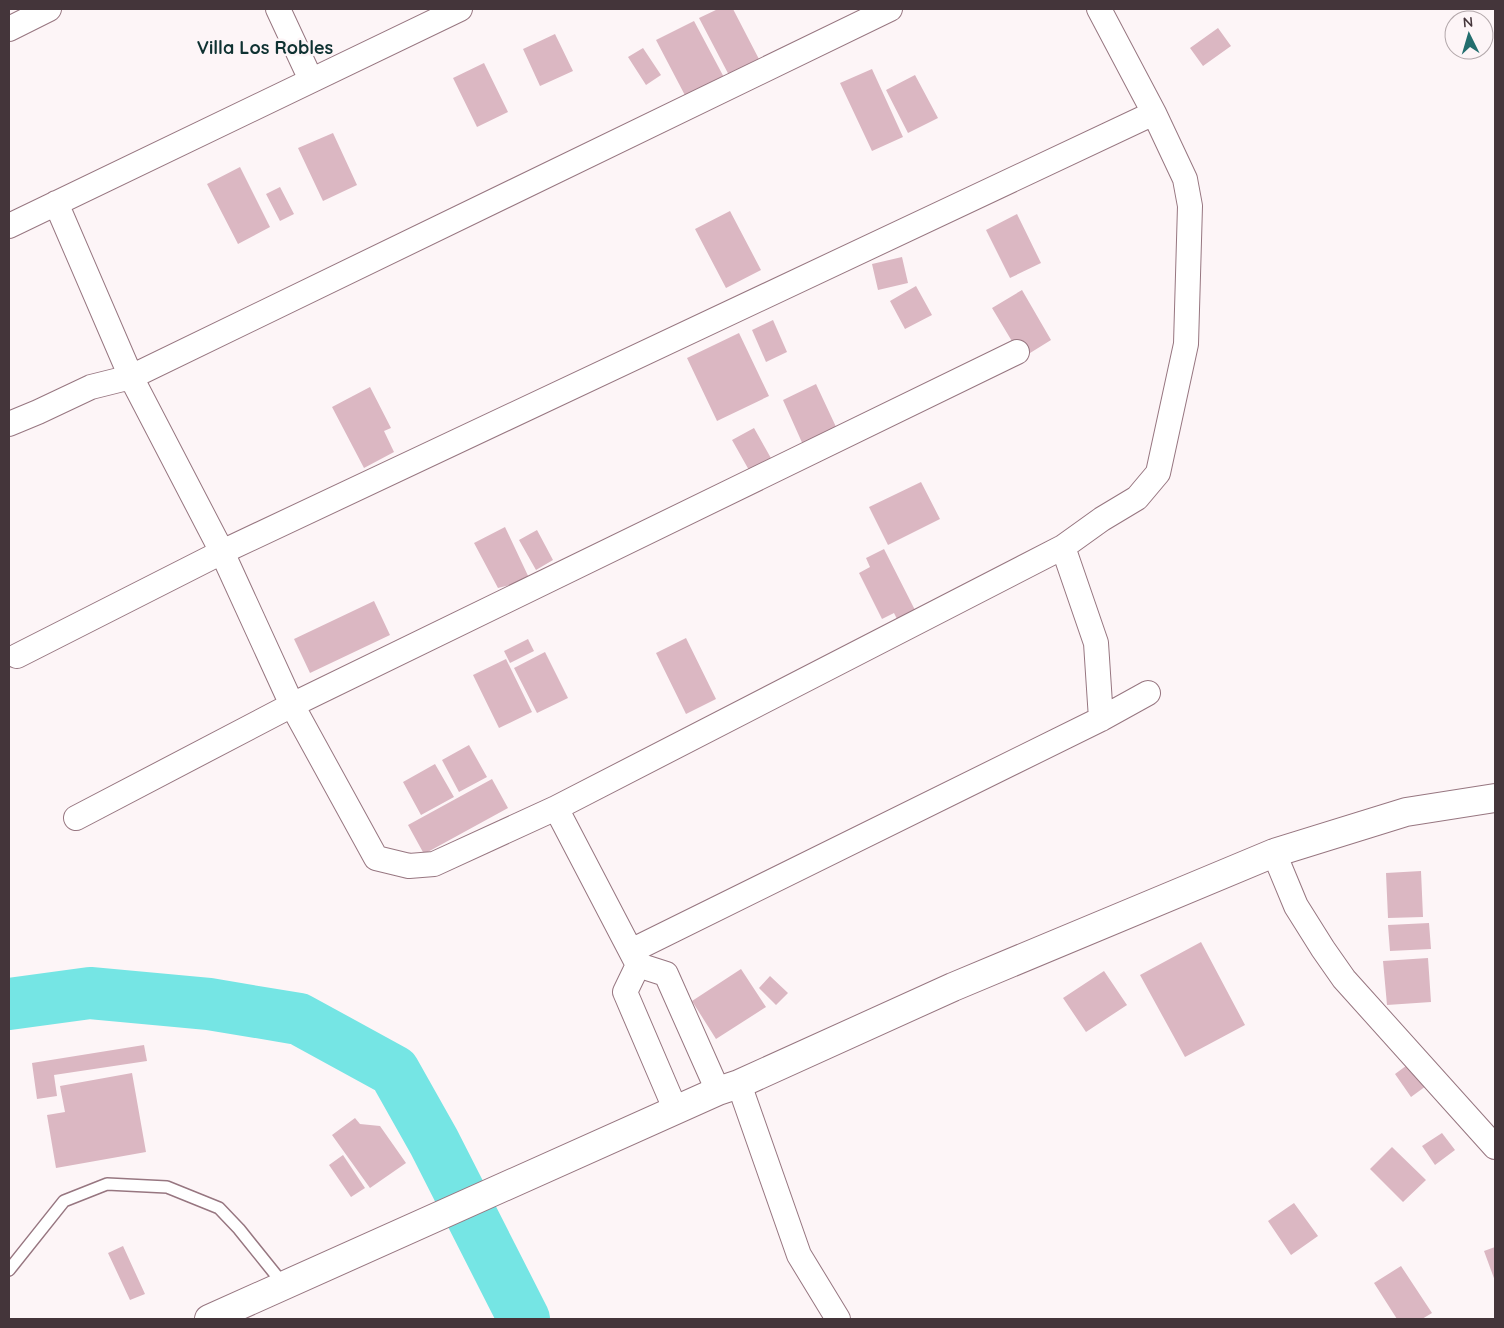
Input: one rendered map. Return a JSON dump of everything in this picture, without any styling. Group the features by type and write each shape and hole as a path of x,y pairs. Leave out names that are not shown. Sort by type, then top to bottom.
{"main road":[{"path":"209,1319 953,987 1274,853 1406,812 1495,798"}],"street":[{"path":"9,29 49,9"},
{"path":"278,9 311,80"},
{"path":"9,226 460,9"},
{"path":"9,424 91,387 131,377 890,9"},
{"path":"56,203 131,377 222,552 292,705 376,858 409,866 434,864 556,808 1063,548 1102,519 1137,498 1158,473 1186,344 1190,206 1185,179 1154,113 1099,9"},
{"path":"17,656 222,552 1154,113"},
{"path":"76,818 292,705 1017,352"},
{"path":"1063,548 1096,643 1101,719"},
{"path":"676,1111 625,992 635,958 1101,719 1148,693"},
{"path":"556,808 635,958 666,974 729,1088 799,1255 838,1319"},
{"path":"1274,853 1296,906 1344,979 1495,1146"}],"lane":[{"path":"9,1270 64,1201 107,1184 167,1187 219,1208 240,1228 284,1285"}],"building":[{"path":"718,9 733,9 761,63 731,79 699,18"},
{"path":"694,21 727,83 689,103 656,40"},
{"path":"1218,28 1231,46 1203,66 1190,48"},
{"path":"555,34 573,71 540,86 523,49"},
{"path":"643,48 661,75 646,85 628,57"},
{"path":"484,63 508,112 477,127 453,78"},
{"path":"872,69 903,137 872,151 840,83"},
{"path":"915,75 938,118 908,133 886,90"},
{"path":"333,133 357,185 323,201 298,148"},
{"path":"240,167 270,227 238,244 207,184"},
{"path":"280,187 294,214 280,221 266,194"},
{"path":"730,211 761,270 726,288 695,229"},
{"path":"1017,214 1041,263 1010,278 986,230"},
{"path":"902,257 908,283 878,290 872,264"},
{"path":"916,286 932,315 905,329 890,301"},
{"path":"1022,290 1051,340 1022,358 992,308"},
{"path":"773,320 787,352 766,362 752,330"},
{"path":"739,333 769,396 717,421 687,358"},
{"path":"816,384 837,429 804,447 783,400"},
{"path":"370,387 391,428 384,431 394,452 364,468 332,407"},
{"path":"754,428 776,467 754,479 732,440"},
{"path":"921,482 940,519 888,545 869,507"},
{"path":"505,527 530,580 498,588 474,543"},
{"path":"537,530 553,560 536,570 519,540"},
{"path":"884,549 916,612 898,621 894,613 882,619 859,573 870,567 866,558"},
{"path":"374,601 390,635 310,673 294,639"},
{"path":"686,638 716,699 686,714 656,653"},
{"path":"528,639 534,651 510,663 504,651"},
{"path":"545,652 568,698 537,713 514,668"},
{"path":"506,659 532,712 499,728 473,675"},
{"path":"469,745 487,777 459,792 442,760"},
{"path":"435,764 454,797 421,815 403,782"},
{"path":"492,779 508,808 424,854 408,825"},
{"path":"1421,871 1423,917 1388,918 1386,873"},
{"path":"1429,923 1431,949 1390,951 1388,925"},
{"path":"1201,942 1245,1025 1185,1057 1140,975"},
{"path":"1428,958 1431,1002 1387,1005 1383,961"},
{"path":"741,969 766,1007 716,1039 692,1001"},
{"path":"1104,971 1127,1005 1086,1032 1063,998"},
{"path":"770,976 788,993 776,1005 759,988"},
{"path":"144,1045 147,1061 54,1075 57,1096 37,1099 32,1063"},
{"path":"1410,1063 1426,1086 1411,1097 1395,1074"},
{"path":"132,1073 146,1152 56,1168 47,1115 65,1112 60,1086"},
{"path":"355,1118 360,1124 380,1126 406,1163 370,1188 332,1135"},
{"path":"1442,1133 1455,1150 1435,1165 1422,1146"},
{"path":"1392,1147 1426,1180 1403,1202 1370,1169"},
{"path":"343,1155 365,1188 351,1197 329,1165"},
{"path":"1294,1203 1318,1236 1291,1255 1268,1221"},
{"path":"123,1246 145,1294 130,1300 108,1253"},
{"path":"1495,1247 1495,1281 1484,1251"},
{"path":"1401,1266 1432,1313 1422,1319 1397,1319 1374,1283"}],"waterway":[{"path":"9,1004 90,993 209,1004 299,1019 394,1071 434,1142 524,1319"}],"district":[{"name":"Villa Los Robles","path":"265,47"}]}
